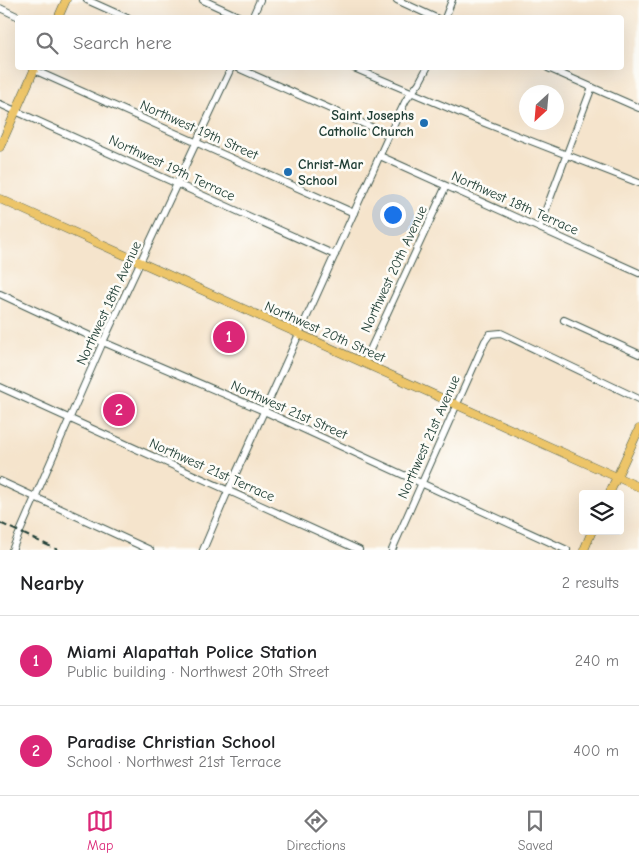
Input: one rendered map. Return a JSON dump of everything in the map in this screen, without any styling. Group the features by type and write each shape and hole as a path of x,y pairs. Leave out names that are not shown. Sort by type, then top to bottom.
{"main road":[{"path":"59,15 66,0"},
{"path":"0,147 35,70"},
{"name":"Northwest 20th Street","path":"0,199 639,487"},
{"path":"611,490 639,429"},
{"path":"584,550 590,535"}],"street":[{"path":"87,0 120,15"},
{"path":"203,0 236,15"},
{"path":"253,15 260,0"},
{"path":"397,0 430,15"},
{"path":"446,15 452,0"},
{"path":"0,8 15,15"},
{"name":"Northwest 19th Street","path":"37,70 354,213"},
{"name":"Northwest 18th Avenue","path":"12,550 103,342 229,70"},
{"path":"243,70 390,135"},
{"path":"359,70 639,183"},
{"path":"203,550 264,411 406,100 426,70"},
{"path":"553,70 639,108"},
{"path":"539,228 592,87"},
{"name":"Northwest 19th Terrace","path":"0,104 335,255"},
{"name":"Northwest 18th Terrace","path":"380,156 639,273"},
{"name":"Northwest 20th Avenue","path":"364,363 446,186"},
{"name":"Northwest 21st Street","path":"0,294 103,342 264,411 567,550"},
{"path":"564,320 639,354"},
{"name":"Northwest 21st Avenue","path":"392,550 485,341 490,334 501,333 639,399"},
{"name":"Northwest 21st Terrace","path":"0,388 359,550"},
{"path":"0,482 150,550"}],"railway":[{"path":"0,523 58,550"}],"place":[{"name":"Saint Josephs Catholic Church","path":"424,123"},
{"name":"Christ-Mar School","path":"288,172"},
{"name":"Miami Alapattah Police Station","path":"229,337"},
{"name":"Paradise Christian School","path":"119,410"}]}
